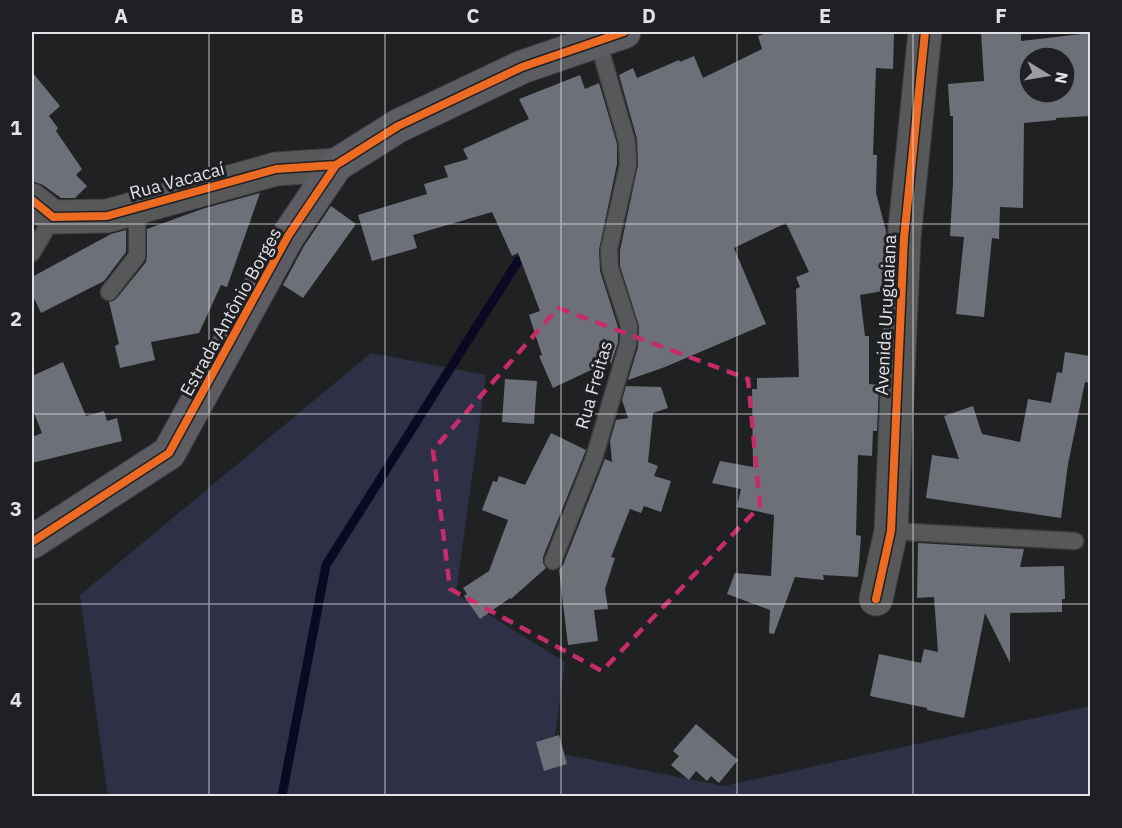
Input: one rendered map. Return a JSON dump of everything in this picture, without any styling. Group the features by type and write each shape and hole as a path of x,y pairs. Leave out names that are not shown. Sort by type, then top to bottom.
{"street":[{"name":"Avenida Uruguaiana","path":"876,599 891,531 904,238 925,32"},
{"name":"Estrada Antônio Borges","path":"32,543 169,453 288,236 336,165 398,126 522,67 604,35"},
{"name":"Rua Vacacaí","path":"42,209 107,216 276,169 336,165"}],"lane":[{"name":"Rua Freitas","path":"553,561 594,458 627,344 629,326 610,268 609,249 628,165 627,142 604,35"},
{"path":"109,292 137,256 137,207"},
{"path":"32,253 42,209"},
{"path":"891,531 1076,541"}],"highlighted area":[{"path":"558,308 748,379 760,506 602,671 450,589 433,450"}],"shaded area":[{"path":"371,353 486,375 456,594 565,662 553,752 724,786 1090,706 1090,796 109,796 80,595"}],"building":[{"path":"770,32 894,32 893,69 876,68 873,155 877,155 876,193 886,231 883,291 860,295 865,336 869,336 869,384 879,385 877,431 873,431 872,456 858,455 856,535 861,536 858,577 823,575 824,580 795,577 774,634 769,633 770,610 727,594 735,573 771,576 774,515 737,507 741,489 712,483 720,461 753,467 752,389 757,389 757,378 799,377 796,289 800,287 796,277 809,272 786,223 734,248 766,324 665,367 628,380 638,347 639,326 620,266 620,250 638,165 637,139 619,75 633,68 637,78 694,56 703,78 762,49 758,36"},
{"path":"981,32 1021,32 1021,41 1090,33 1090,116 1024,123 1023,208 1000,207 999,239 992,238 984,317 956,314 964,237 950,236 953,116 950,116 948,84 984,81"},
{"path":"32,72 60,106 49,116 58,128 56,131 82,169 76,175 87,186 75,198 61,198 43,185 32,182"},
{"path":"580,75 585,89 599,83 617,144 617,164 599,250 600,271 618,327 618,342 611,364 610,361 553,388 539,356 542,355 529,315 540,311 518,253 512,256 492,212 413,235 417,248 372,261 358,215 427,194 424,184 448,177 444,166 468,159 463,149 529,119 519,99"},
{"path":"260,193 227,287 221,285 199,333 151,342 155,360 120,368 115,346 119,344 109,302 117,298 146,262 147,229 202,209"},
{"path":"331,206 356,224 303,298 283,285 304,246"},
{"path":"126,230 126,252 104,281 41,313 32,294 32,277 111,234"},
{"path":"1065,352 1090,356 1090,383 1085,382 1068,464 1061,518 926,498 932,455 959,459 944,416 973,406 982,434 1020,442 1028,399 1051,403 1057,372 1062,373"},
{"path":"63,362 86,416 104,411 107,421 117,418 122,441 32,463 32,437 42,433 32,408 32,376"},
{"path":"505,379 537,381 534,424 502,422"},
{"path":"626,386 661,387 668,408 653,413 648,462 658,466 654,476 671,481 661,512 644,506 641,513 630,509 611,557 615,558 605,589 608,609 594,610 598,641 568,645 559,570 605,459 612,462 610,441 616,420 628,418 622,400"},
{"path":"551,433 586,450 543,557 546,568 511,599 480,619 464,596 467,594 463,588 489,571 508,520 482,510 493,481 497,482 499,476 525,485"},
{"path":"918,543 1024,549 1020,567 1064,566 1065,599 1062,599 1062,612 1010,613 1010,663 985,613 964,718 870,696 879,654 921,663 924,649 938,652 934,597 917,598"},
{"path":"696,724 738,760 719,783 711,776 707,781 696,771 689,780 671,765 679,756 673,751"},
{"path":"559,735 567,764 544,771 536,742"}],"waterway":[{"path":"282,796 326,565 518,261"}],"cycle path":[{"path":"32,542 169,453 288,236 336,165 398,126 522,67 624,32"},
{"path":"876,599 891,531 904,238 925,32"},
{"path":"32,200 53,217 107,216 276,169 336,165"}]}
